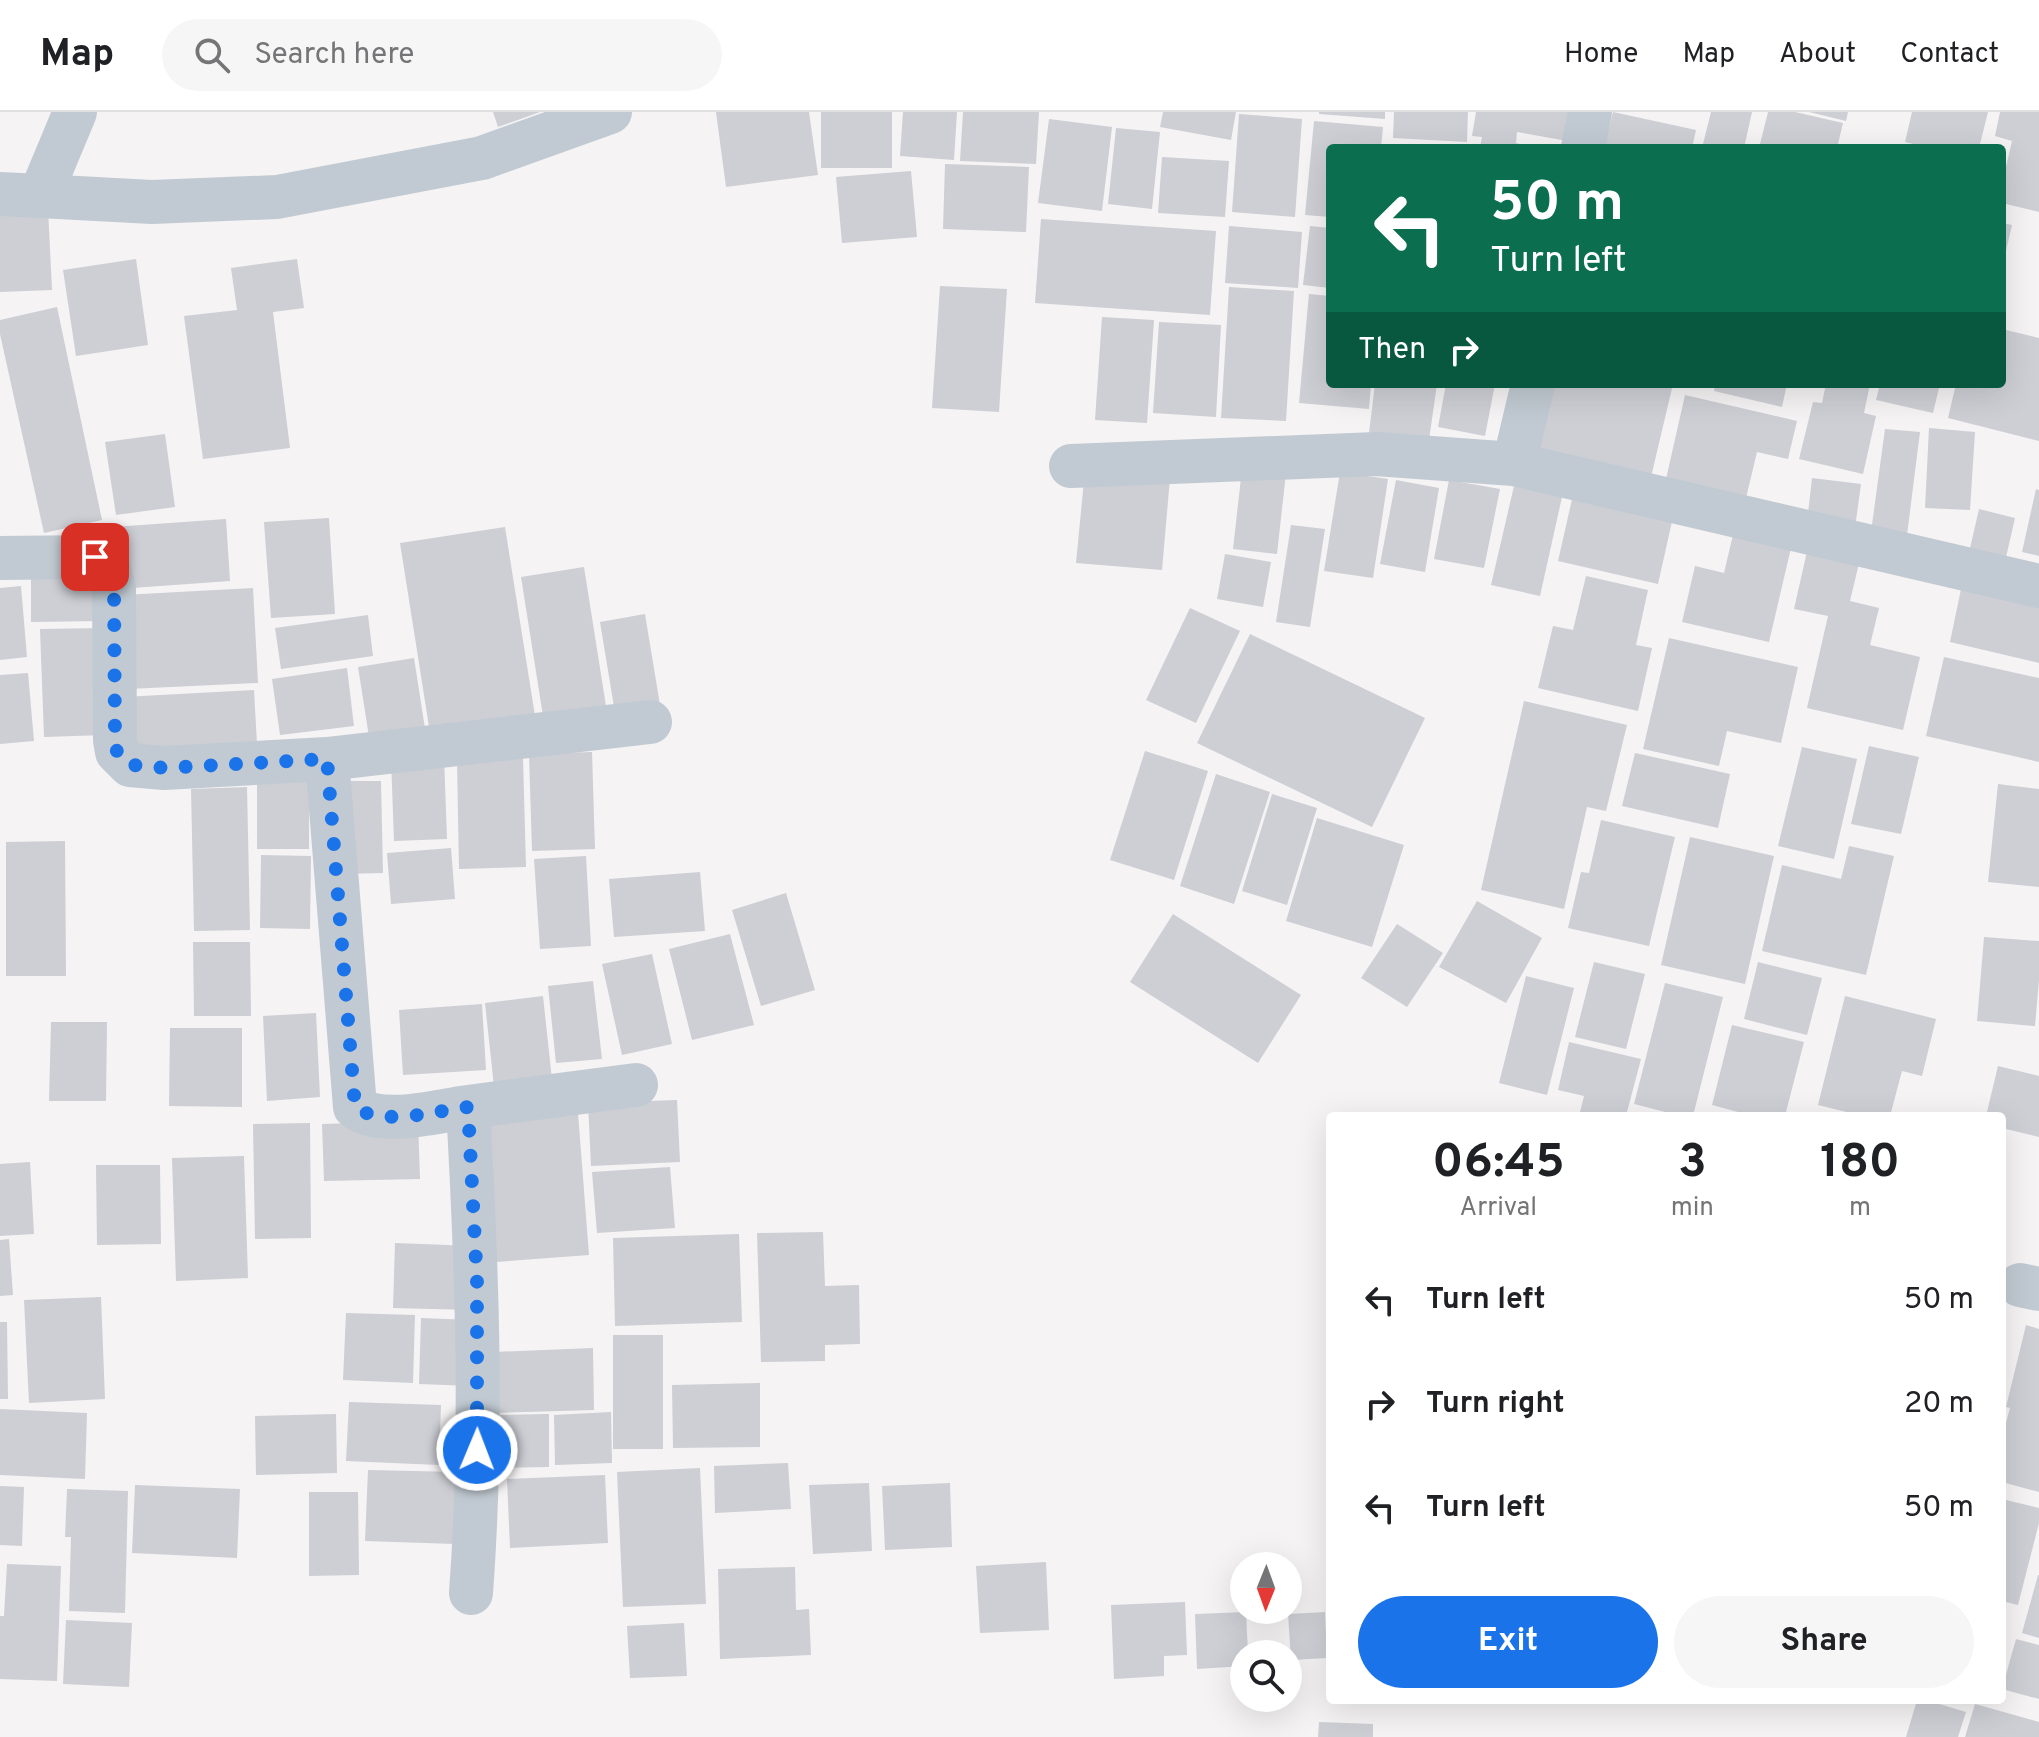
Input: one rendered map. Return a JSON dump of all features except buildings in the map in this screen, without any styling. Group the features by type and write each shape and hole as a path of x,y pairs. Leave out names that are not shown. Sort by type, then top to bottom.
{"street":[{"path":"20,195 75,112"},
{"path":"20,195 152,202 277,197 482,158 610,112"},
{"path":"1584,144 1590,112"},
{"path":"1514,464 1532,388"},
{"path":"1071,466 1376,454 1514,464 2039,586"},
{"path":"0,558 95,557 108,566 114,588 115,740 117,752 130,765 164,768 327,759 650,722"},
{"path":"327,759 355,1107 365,1115 380,1118 636,1085"},
{"path":"468,1107 479,1394 471,1593"}],"route":[{"path":"95,557 108,566 114,588 115,740 122,759 130,765 164,768 327,759 355,1107 365,1115 380,1118 468,1107 477,1282 477,1450"}]}
